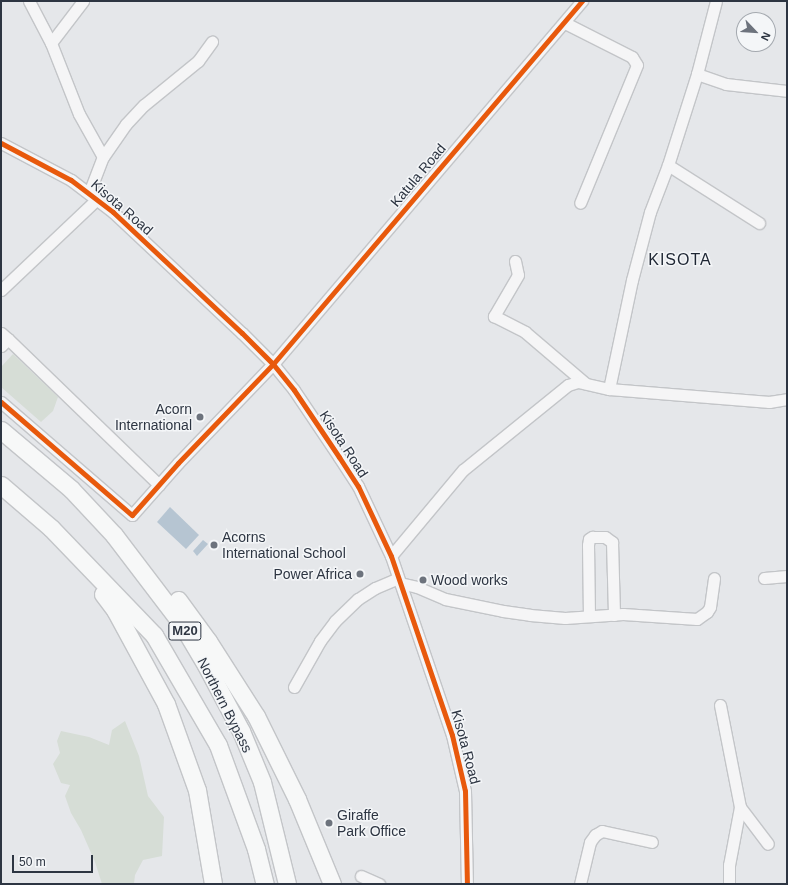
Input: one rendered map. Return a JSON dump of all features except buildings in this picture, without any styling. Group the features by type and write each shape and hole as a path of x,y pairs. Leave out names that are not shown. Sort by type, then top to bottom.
{"highway":[{"name":"Northern Bypass","path":"1,430 71,489 114,535 181,623 206,665 241,732 262,782 287,884"},
{"name":"Northern Bypass","path":"1,485 51,528 154,635 218,745 256,849 265,884"},
{"path":"51,528 115,610 166,704 197,790 213,884"},
{"path":"114,535 161,577 208,641 256,716 297,799 332,884"}],"street":[{"path":"29,1 51,43 79,114 103,157"},
{"path":"51,43 83,1"},
{"name":"Katula Road","path":"1,402 132,515 273,364 565,24 582,1"},
{"path":"609,389 634,272 650,212 668,165 697,74 716,1"},
{"path":"565,24 632,57 637,65 580,203"},
{"path":"1,290 93,196 103,157 126,124 144,105 198,61 212,42"},
{"path":"697,74 726,84 787,91"},
{"name":"Kisota Road","path":"1,143 53,169 93,196 242,333 273,364 294,390 350,474 391,556 448,722 465,791 467,884"},
{"path":"668,165 759,223"},
{"path":"516,261 518,275 494,316 525,332 585,383"},
{"path":"3,339 159,485"},
{"path":"391,556 463,470 568,385 578,382 609,389 770,402 787,399"},
{"path":"589,616 588,545 589,539 592,537 604,537 612,542 614,615"},
{"path":"764,578 787,576"},
{"path":"294,687 320,641 335,621 358,599 375,588 399,581 445,599 503,611 565,618 614,615 697,619 707,612 710,607 714,578"},
{"path":"720,705 740,807 729,865 729,884"},
{"path":"740,807 768,844"},
{"path":"580,884 590,842 595,835 602,831 652,842"},
{"path":"361,876 379,884"}],"shaded area":[{"path":"13,354 58,397 53,411 41,422 1,387 1,367"},
{"path":"125,721 139,756 148,796 164,817 162,856 143,860 135,875 134,884 102,884 95,862 81,830 71,813 65,796 70,785 61,783 53,764 60,753 57,741 61,731 89,737 109,745 112,730"}],"water":[{"path":"170,507 199,535 186,549 157,522"},
{"path":"203,540 208,544 197,556 193,551"}],"cycle path":[{"path":"1,402 132,515 178,463 273,364 582,1"},
{"path":"1,143 71,180 113,212 242,333 273,364 294,390 358,486 391,556 452,735 465,791 467,884"}],"place":[{"name":"Acorn International","path":"200,417"},
{"name":"Acorns International School","path":"214,545"},
{"name":"Power Africa","path":"360,574"},
{"name":"Wood works","path":"423,580"},
{"name":"Giraffe Park Office","path":"329,823"}],"district":[{"name":"KISOTA","path":"680,260"}]}
